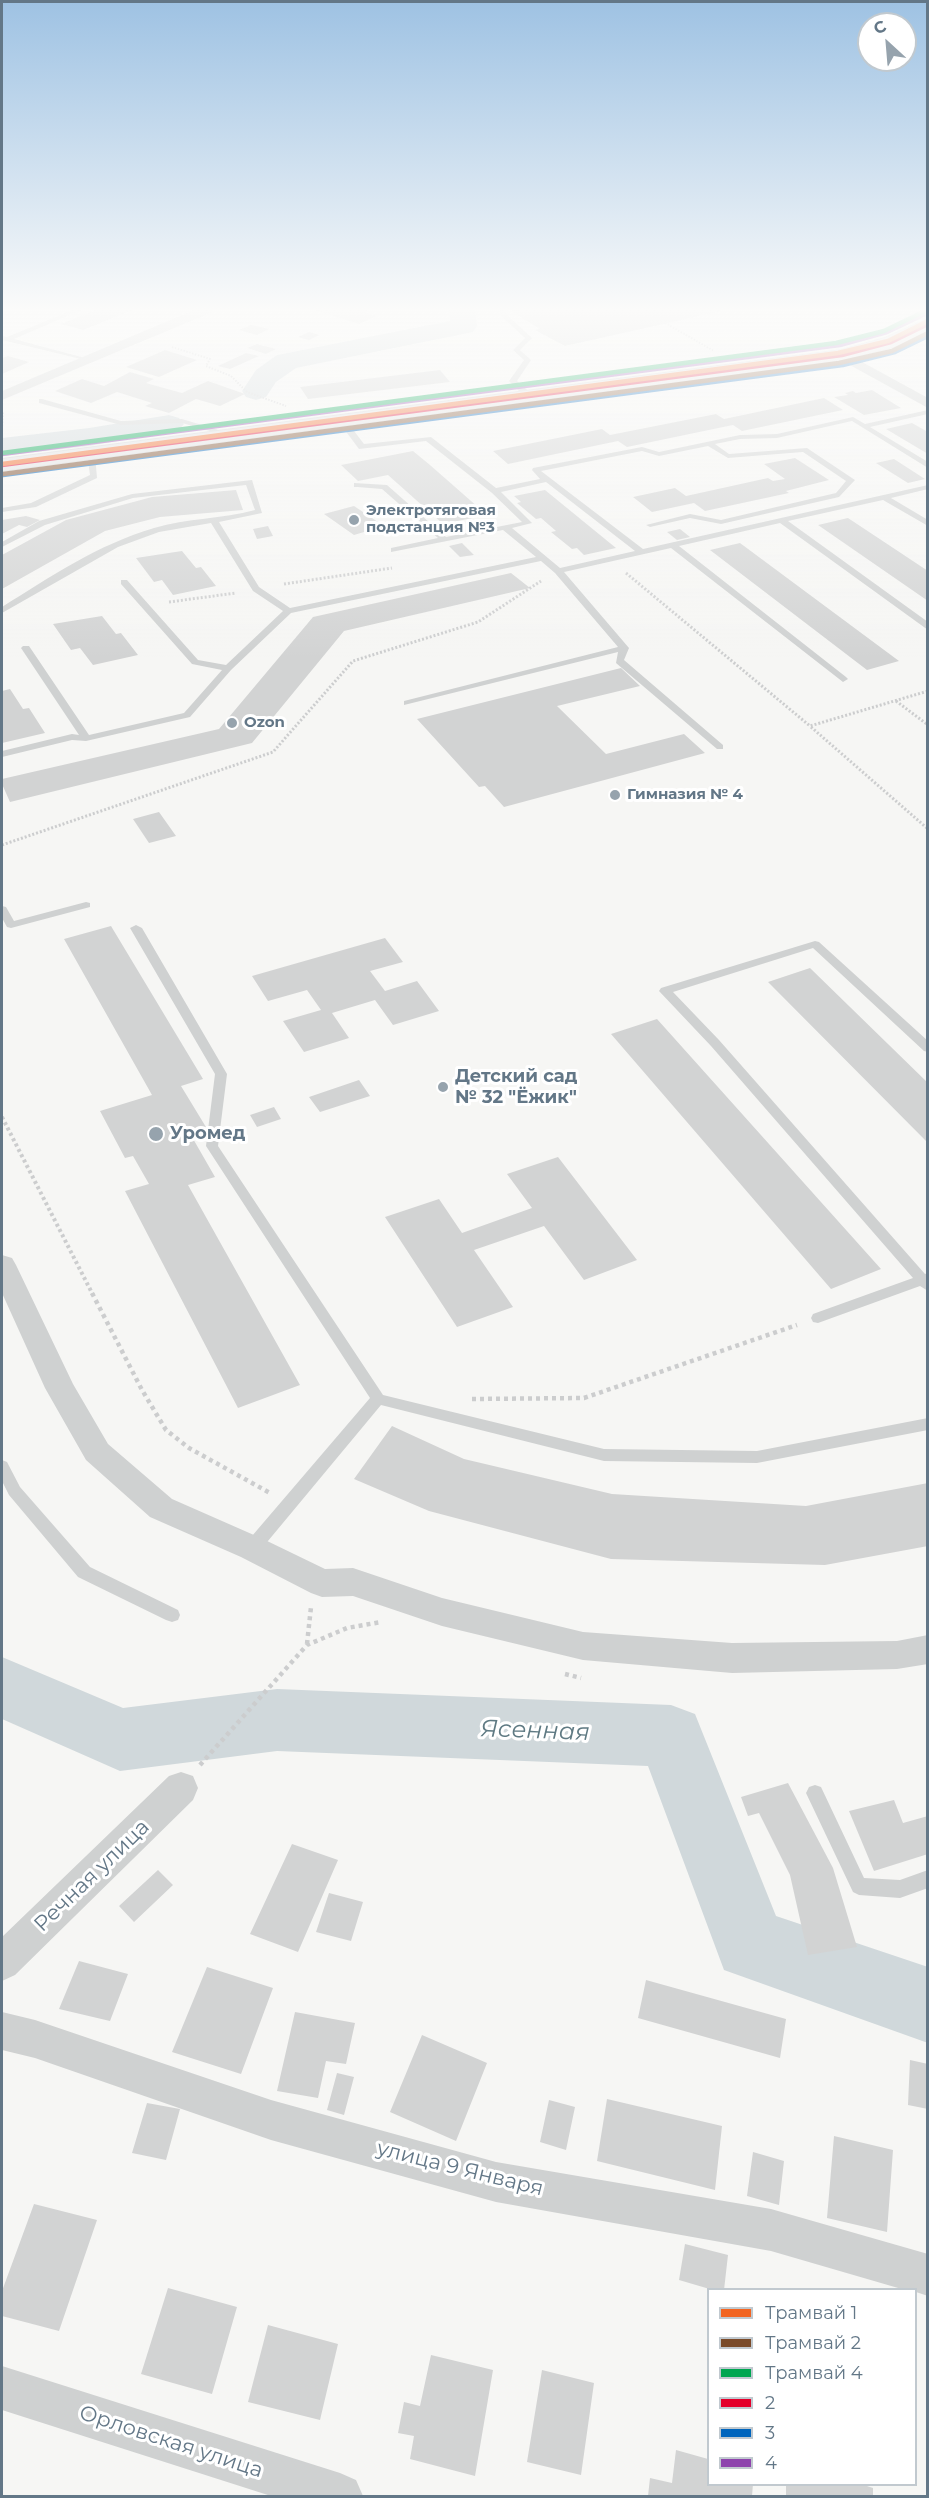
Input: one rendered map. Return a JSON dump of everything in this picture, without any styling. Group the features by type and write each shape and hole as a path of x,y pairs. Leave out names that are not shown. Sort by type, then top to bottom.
{"main road":[{"path":"2,465 293,427"}],"street":[{"path":"2,1265 60,1388 98,1452 161,1508 252,1548 322,1583 353,1582 442,1612 583,1646 732,1658 897,1655 927,1649"},
{"name":"Речная улица","path":"2,1962 181,1788"},
{"name":"улица 9 Января","path":"2,2031 35,2038 271,2120 496,2182 771,2230 927,2275"},
{"name":"Орловская улица","path":"2,2388 340,2496"}],"lane":[{"path":"202,427 231,435"},
{"path":"347,427 362,447 428,439 495,491 528,523 394,549"},
{"path":"538,472 536,470 642,449 659,454 740,437 777,436 819,427"},
{"path":"865,427 927,466"},
{"path":"650,525 690,516 721,522 731,520 839,495 851,480 804,450 728,456 708,443"},
{"path":"2,510 33,505 94,476 91,454"},
{"path":"495,491 545,480 538,472"},
{"path":"538,472 642,552"},
{"path":"2,545 42,524 132,496 249,482 259,511 236,519 158,530 117,544 2,610"},
{"path":"357,485 384,487 444,539"},
{"path":"558,571 927,487"},
{"path":"886,498 927,524"},
{"path":"782,521 927,627"},
{"path":"215,522 256,589 288,611"},
{"path":"505,527 558,571 624,648"},
{"path":"673,545 843,679"},
{"path":"2,754 72,737 86,738 187,715 228,668 288,611 543,558"},
{"path":"124,582 195,662 228,668"},
{"path":"26,648 86,738"},
{"path":"407,703 624,648"},
{"path":"624,648 619,661 720,747"},
{"path":"2,909 11,925 86,905"},
{"path":"136,927 221,1074 212,1146 378,1399 604,1455 758,1457 927,1424"},
{"path":"818,1318 925,1281 715,1043 665,991 815,944 927,1048"},
{"path":"252,1548 378,1399"},
{"path":"2,1466 14,1491 84,1572 172,1615"},
{"path":"815,1793 859,1886 900,1889 927,1879"}],"path":[{"path":"609,559 810,726 927,829"},
{"path":"140,600 176,603 402,567"},
{"path":"2,845 273,752 353,661 478,622 558,571"},
{"path":"810,726 927,691"},
{"path":"896,701 927,725"},
{"path":"2,1117 142,1390 166,1430 189,1449 289,1503"},
{"path":"469,1399 584,1398 818,1318"},
{"path":"203,1761 307,1645 311,1606 322,1583"}],"building":[{"path":"653,427 725,427 627,447 618,441 508,464 493,451 602,429 610,435"},
{"path":"735,427 763,427 742,431"},
{"path":"918,427 928,432 928,454 886,429"},
{"path":"413,451 487,515 443,524 388,475 358,481 341,465"},
{"path":"795,458 829,480 786,491 789,493 705,511 694,503 652,512 633,497 675,488 686,496 768,478 773,481 785,479 764,464"},
{"path":"894,459 925,479 908,483 876,463"},
{"path":"236,490 243,510 160,517 105,531 2,589 2,555 66,520 152,497"},
{"path":"545,490 616,548 584,555 577,548 572,549 551,532 556,531 541,518 536,519 517,503 521,502 514,496"},
{"name":"Электротяговая подстанция №3","path":"354,506 384,526 354,535 324,514"},
{"path":"26,516 40,520 27,527 19,525 2,534 2,520"},
{"path":"848,518 928,571 928,601 818,525"},
{"path":"268,526 273,536 257,539 253,529"},
{"path":"680,529 690,537 677,540 667,532"},
{"path":"462,543 474,555 460,557 449,546"},
{"path":"740,543 899,661 867,670 710,550"},
{"path":"182,551 196,568 201,567 216,586 173,595 162,580 154,582 136,558"},
{"path":"511,573 530,588 344,631 252,743 10,802 2,784 2,779 219,729 313,617"},
{"path":"102,616 116,634 121,633 138,655 93,665 80,648 71,650 53,624"},
{"path":"621,668 640,686 557,706 606,754 684,734 705,753 504,807 485,786 479,787 417,719"},
{"path":"10,689 23,709 29,708 45,733 2,743 2,691"},
{"path":"159,812 176,836 149,843 133,819"},
{"path":"111,926 203,1079 181,1086 209,1132 192,1137 215,1177 188,1185 300,1385 238,1408 125,1191 149,1184 133,1156 125,1158 100,1111 152,1095 64,939"},
{"path":"385,938 403,962 370,971 385,991 417,981 439,1011 393,1025 375,1000 332,1013 349,1038 304,1052 283,1021 321,1010 307,990 268,1001 252,976"},
{"path":"810,968 928,1083 928,1143 768,982"},
{"path":"657,1019 881,1269 831,1289 611,1034"},
{"path":"359,1080 370,1096 320,1112 309,1097"},
{"path":"274,1107 281,1119 257,1127 250,1115"},
{"path":"558,1157 637,1260 584,1280 544,1226 474,1250 513,1307 457,1327 385,1217 439,1199 462,1233 532,1208 507,1174"},
{"path":"392,1426 464,1459 612,1494 806,1506 928,1483 928,1546 825,1565 611,1559 429,1511 354,1479"},
{"path":"788,1783 833,1868 857,1947 808,1955 790,1875 759,1813 748,1816 741,1797"},
{"path":"894,1800 903,1823 928,1816 928,1854 874,1871 849,1811"},
{"path":"292,1844 338,1860 298,1952 250,1934"},
{"path":"158,1870 173,1885 134,1922 119,1906"},
{"path":"329,1893 363,1902 351,1941 316,1932"},
{"path":"79,1961 128,1974 110,2021 59,2009"},
{"path":"207,1967 273,1988 241,2074 172,2052"},
{"path":"646,1980 786,2019 780,2058 638,2018"},
{"path":"295,2012 355,2023 346,2064 326,2061 318,2098 277,2091"},
{"path":"422,2035 487,2063 456,2141 390,2112"},
{"path":"910,2060 928,2064 928,2109 908,2105"},
{"path":"337,2073 354,2077 344,2115 327,2110"},
{"path":"607,2099 722,2126 715,2190 597,2161"},
{"path":"549,2100 575,2107 566,2150 540,2142"},
{"path":"147,2103 180,2109 166,2160 132,2153"},
{"path":"834,2136 893,2150 887,2232 827,2218"},
{"path":"753,2152 784,2161 779,2205 747,2196"},
{"path":"34,2204 97,2220 59,2331 2,2316 2,2291"},
{"path":"685,2244 728,2255 724,2288 707,2288 679,2280"},
{"path":"168,2288 237,2307 212,2394 141,2374"},
{"path":"268,2325 338,2344 320,2420 248,2402"},
{"path":"431,2355 493,2370 475,2476 410,2459 414,2436 398,2433 404,2402 420,2406"},
{"path":"542,2370 594,2383 581,2475 527,2462"},
{"path":"676,2450 707,2459 707,2486 753,2486 752,2496 648,2496 650,2478 672,2483"},
{"path":"786,2486 867,2486 873,2488 873,2496 786,2496"}],"waterway":[{"name":"Ясенная","path":"2,447 153,427"},
{"name":"Ясенная","path":"2,1687 120,1740 277,1720 671,1736 750,1944 928,2005"}],"tram line":[{"name":"4","path":"2,453 202,427"},
{"name":"1","path":"2,464 284,427"},
{"name":"2","path":"3,474 360,427"}],"transit line":[{"name":"4","path":"2,454 213,427"},
{"name":"2","path":"2,465 295,427"},
{"name":"3","path":"3,475 373,427"}],"place":[{"name":"Электротяговая подстанция №3","path":"354,520"},
{"name":"Ozon","path":"232,723"},
{"name":"Гимназия № 4","path":"615,795"},
{"name":"Детский сад № 32 \"Ёжик\"","path":"443,1087"},
{"name":"Уромед","path":"156,1134"}]}
